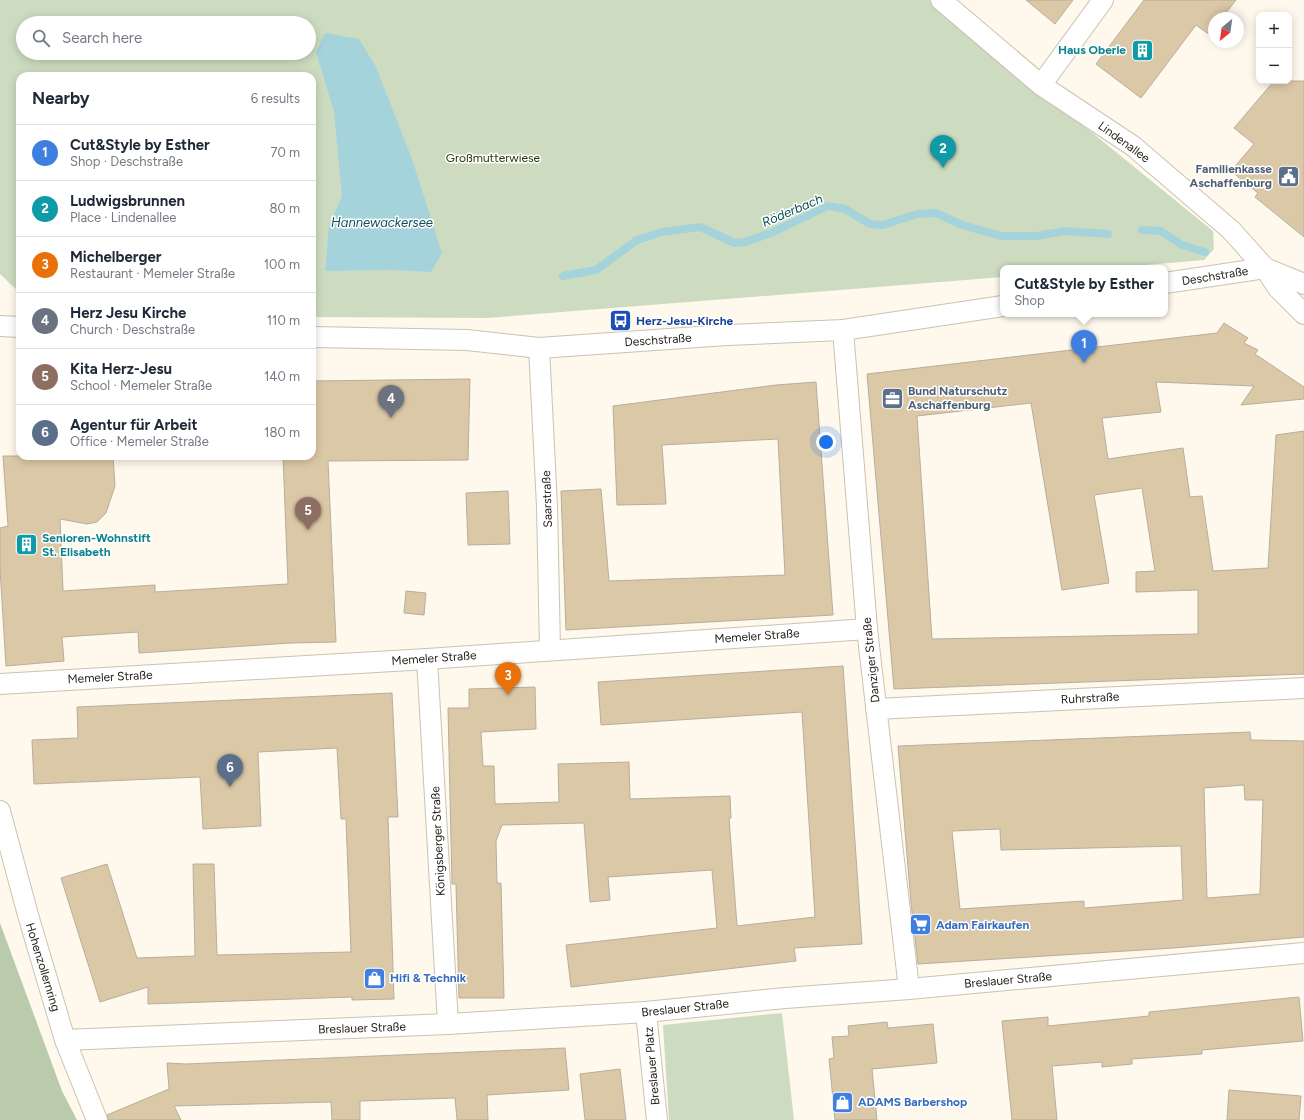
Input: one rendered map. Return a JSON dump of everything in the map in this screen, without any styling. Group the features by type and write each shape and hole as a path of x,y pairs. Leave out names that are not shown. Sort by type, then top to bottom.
{"street":[{"name":"Lindenallee","path":"941,0 1041,85 1133,146 1231,230 1265,268 1304,284"},
{"path":"1041,85 1103,0"},
{"path":"1265,268 1277,287 1304,314"},
{"name":"Deschstraße","path":"1168,283 1265,268"},
{"name":"Deschstraße","path":"316,337 467,340 539,348 727,335 843,330 1000,306"},
{"path":"0,326 16,327"},
{"name":"Danziger Straße","path":"843,330 867,629 910,989"},
{"name":"Saarstraße","path":"539,348 547,506 550,650"},
{"name":"Memeler Straße","path":"0,684 427,659 867,629"},
{"name":"Königsberger Straße","path":"427,659 448,1024"},
{"name":"Ruhrstraße","path":"876,709 1304,688"},
{"name":"Hohenzollernring","path":"0,811 28,915 65,1040 98,1120"},
{"name":"Breslauer Straße","path":"65,1040 448,1024 646,1012 785,998 910,989 1304,953"},
{"name":"Breslauer Platz","path":"646,1012 657,1120"}],"green space":[{"name":"Großmutterwiese","path":"0,0 929,0 1213,231 1214,249 1204,260 1145,265 1000,265 1000,277 487,318 316,317 316,72 16,72 16,289 0,274"},
{"path":"0,923 62,1091 77,1120 0,1120"},
{"path":"782,1013 794,1120 669,1120 663,1025"}],"water":[{"name":"Hannewackersee","path":"325,33 359,39 376,67 412,159 442,253 431,272 391,270 325,271 329,226 342,196 334,112 316,52"}],"building":[{"path":"1026,0 1073,0 1055,24"},
{"name":"Haus Oberle","path":"1144,0 1236,0 1227,12 1208,12 1208,34 1196,25 1141,98 1096,64"},
{"path":"1292,81 1304,81 1304,237 1255,197 1258,193 1231,171 1254,144 1234,128 1271,84 1292,84"},
{"path":"1224,323 1248,338 1244,343 1258,350 1255,354 1304,387 1304,399 1241,405 1254,386 1156,382 1161,412 1102,418 1108,459 1183,448 1190,497 1202,496 1213,571 1268,568 1276,435 1304,431 1304,674 894,689 867,374 1217,333","holes":["1031,403 1062,590 1109,583 1094,495 1142,488 1155,571 1136,572 1136,592 1198,590 1198,634 932,639 917,416"]},
{"path":"470,379 468,460 328,461 336,642 291,643 139,653 138,632 62,637 64,661 6,666 0,569 0,528 8,526 3,456 16,456 16,460 113,460 115,486 106,513 97,522 87,524 60,519 63,591 155,585 155,592 288,584 283,460 316,460 316,381"},
{"path":"816,382 833,615 566,630 561,491 601,489 609,581 785,575 778,439 662,445 666,504 617,505 613,406 776,385"},
{"path":"508,491 510,544 468,545 466,493"},
{"path":"406,591 426,593 424,615 404,613"},
{"path":"843,666 862,944 794,948 796,961 571,987 566,945 717,928 712,870 608,877 610,900 590,902 584,823 502,825 496,841 497,883 501,883 504,998 459,998 456,884 452,884 448,708 469,708 469,689 535,687 536,729 481,732 483,766 494,766 495,804 559,802 558,764 629,762 630,799 730,796 731,818 729,818 737,926 815,917 802,712 601,725 598,682"},
{"path":"392,693 398,817 388,817 394,999 352,1000 352,997 148,1004 148,987 100,1002 61,878 107,864 137,958 195,956 193,864 214,864 217,955 351,952 346,819 341,819 337,748 258,752 261,826 203,829 200,777 34,784 32,740 78,738 77,707"},
{"path":"1250,732 1251,740 1304,741 1304,937 1174,948 918,964 911,903 898,746","holes":["1244,785 1245,800 1263,800 1260,894 1207,898 1204,788","1000,829 1001,850 1181,846 1183,900 1084,908 1084,901 960,909 952,831"]},
{"path":"1299,997 1303,1041 1202,1050 1202,1054 1132,1059 1132,1064 1102,1067 1102,1062 1052,1066 1057,1120 1012,1120 1002,1021 1048,1017 1048,1026 1149,1016 1149,1012"},
{"path":"887,1022 888,1028 933,1024 937,1063 872,1069 877,1120 835,1120 829,1059 834,1058 832,1037 849,1036 848,1026"},
{"path":"565,1048 569,1090 487,1095 488,1120 457,1120 455,1098 360,1101 360,1120 332,1120 331,1102 174,1106 181,1120 108,1120 107,1115 169,1089 167,1063 186,1064"},
{"path":"620,1069 626,1120 585,1120 580,1074"},
{"path":"1229,1090 1301,1096 1299,1120 1227,1120"}],"waterway":[{"name":"Röderbach","path":"563,276 596,270 637,240 662,232 700,227 735,243 745,242 771,233 828,206 845,209 870,224 883,225 917,214 936,213 962,225 1001,236 1036,236 1065,231 1108,234"},
{"path":"1142,230 1161,231 1182,245 1205,252"}],"place":[{"name":"Haus Oberle","path":"1142,50"},
{"name":"Ludwigsbrunnen","path":"943,168"},
{"name":"Familienkasse Aschaffenburg","path":"1288,176"},
{"name":"Herz-Jesu-Kirche","path":"621,321"},
{"name":"Cut&Style by Esther","path":"1084,363"},
{"name":"Bund Naturschutz Aschaffenburg","path":"892,398"},
{"name":"Herz Jesu Kirche","path":"391,418"},
{"name":"Kita Herz-Jesu","path":"308,530"},
{"name":"Senioren-Wohnstift St. Elisabeth","path":"27,545"},
{"name":"Michelberger","path":"508,695"},
{"name":"Agentur für Arbeit","path":"230,787"},
{"name":"Adam Fairkaufen","path":"920,925"},
{"name":"Hifi & Technik","path":"374,978"},
{"name":"ADAMS Barbershop","path":"842,1102"}]}
